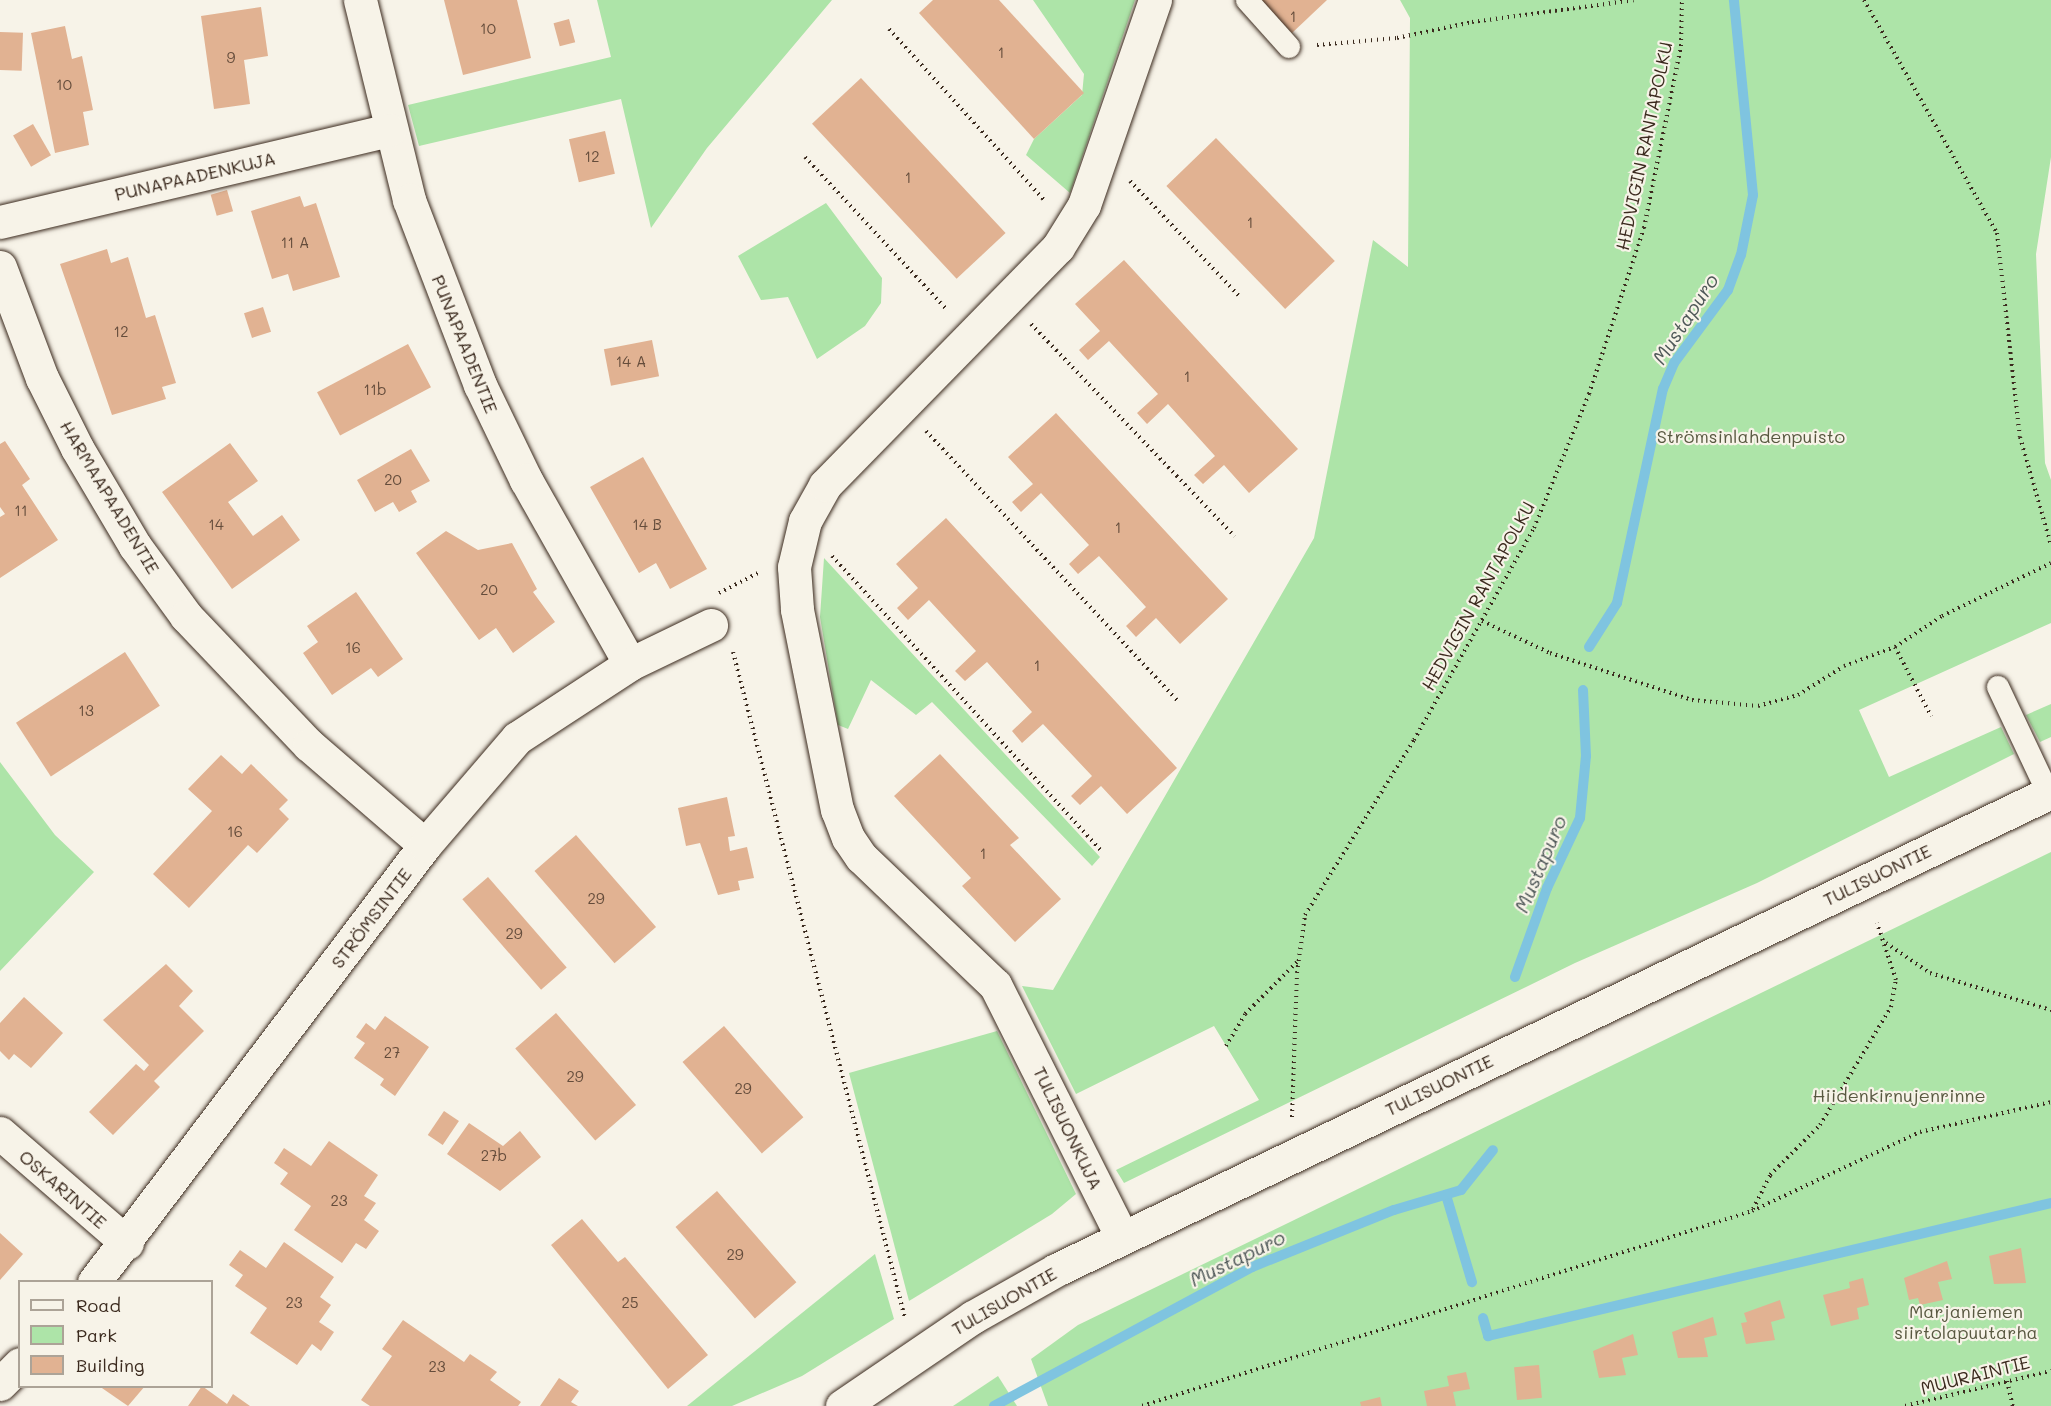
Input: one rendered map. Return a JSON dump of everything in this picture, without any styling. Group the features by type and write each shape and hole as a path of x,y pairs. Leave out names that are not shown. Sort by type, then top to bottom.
{"street":[{"name":"PUNAPAADENTIE","path":"360,0 389,130 409,200 480,385 526,480 630,664"},
{"name":"TULISUONKUJA","path":"1122,1237 1016,1018 982,967 861,857 848,838 837,810 797,609 794,567 804,525 825,485 1008,300 1070,228 1102,152 1155,0"},
{"name":"PUNAPAADENKUJA","path":"0,222 389,130"},
{"name":"HARMAAPAADENTIE","path":"0,267 42,378 77,448 135,546 180,608 252,689 425,845"},
{"name":"STRÖMSINTIE","path":"95,1280 127,1243 425,845 517,738 630,664 711,624"},
{"name":"TULISUONTIE","path":"842,1406 973,1317 1122,1237 2049,792"},
{"name":"OSKARINTIE","path":"0,1133 127,1243"},
{"path":"0,1384 18,1366"}],"lane":[{"path":"1247,0 1289,47"},
{"path":"1998,687 2049,792"}],"path":[{"path":"1289,47 1397,38 1634,0"},
{"name":"HEDVIGIN RANTAPOLKU","path":"1293,1117 1298,962 1312,901 1482,621 1534,528 1617,313 1646,217 1681,46 1682,0"},
{"path":"1864,0 1997,233 2020,437 2051,545"},
{"path":"889,28 1070,228"},
{"path":"1102,152 1240,297"},
{"path":"805,157 972,337"},
{"path":"1008,300 1234,536"},
{"path":"903,406 1177,700"},
{"path":"804,525 1100,850"},
{"path":"1482,621 1550,653 1692,700 1758,706 1798,695 1844,666 1895,646 1942,616 2051,563"},
{"path":"711,624 738,659 884,1250 906,1318"},
{"path":"1895,646 1931,716"},
{"path":"1752,1211 1770,1175 1820,1125 1891,1007 1896,980 1886,942 1877,923"},
{"path":"1886,942 1930,973 2051,1010"},
{"path":"1226,1046 1245,1014 1298,962"},
{"path":"1142,1406 1752,1211 1920,1132 2051,1102"},
{"name":"MUURAINTIE","path":"1905,1406 2051,1371"},
{"path":"2007,1381 2013,1406"}],"green space":[{"path":"597,0 832,0 707,148 651,228 621,99 419,146 408,105 611,57"},
{"path":"1033,0 1135,0 1070,193 1026,155 1034,139 1082,95 1084,74"},
{"name":"Strömsinlahdenpuisto","path":"1400,0 2051,0 2051,157 2036,254 2045,463 2051,480 2051,623 1859,710 1889,777 2001,727 2014,754 1757,883 1575,963 1124,1183 1116,1170 1259,1100 1214,1026 1076,1094 1022,986 1053,990 1314,538 1373,240 1408,267 1410,18"},
{"path":"826,203 882,278 881,303 865,326 817,359 788,297 761,300 738,256"},
{"path":"824,558 1100,857 1092,866 932,702 916,715 871,680 848,729 838,725 820,617"},
{"path":"2051,704 2051,737 2040,742 2026,715"},
{"path":"0,762 55,835 94,872 0,971"},
{"name":"Hiidenkirnujenrinne","path":"2051,852 2051,1406 1048,1406 1031,1359 1078,1325"},
{"path":"997,1031 1076,1194 1052,1214 909,1301 849,1073"},
{"path":"875,1254 894,1319 802,1376 732,1406 687,1406"},
{"path":"998,1376 1017,1406 953,1406"}],"building":[{"path":"444,0 517,0 531,58 463,75"},
{"path":"933,0 999,0 1084,93 1034,139 919,13"},
{"path":"1260,0 1327,0 1292,33"},
{"path":"261,7 268,56 244,60 250,104 214,109 201,16"},
{"path":"569,19 575,42 560,46 554,23"},
{"path":"65,26 72,59 82,56 93,110 83,112 89,145 55,153 31,33"},
{"path":"0,32 23,33 22,71 0,70"},
{"path":"861,78 1006,233 957,279 812,124"},
{"path":"33,124 51,155 31,167 13,136"},
{"path":"605,131 615,174 579,182 569,139"},
{"path":"1216,138 1335,261 1285,309 1166,186"},
{"path":"227,190 233,211 217,216 211,195"},
{"path":"300,196 304,207 316,203 340,277 293,291 288,274 272,279 251,211"},
{"path":"107,249 111,263 128,257 146,318 155,315 176,383 162,387 166,399 112,415 60,264"},
{"path":"1124,260 1298,449 1249,493 1224,465 1203,484 1194,475 1215,456 1168,404 1147,424 1137,413 1158,394 1109,341 1088,360 1079,350 1100,331 1075,304"},
{"path":"263,307 271,332 252,338 244,313"},
{"path":"652,340 659,376 611,386 604,349"},
{"path":"408,344 431,387 340,436 317,392"},
{"path":"1056,413 1228,599 1180,644 1156,618 1136,637 1126,626 1146,607 1099,556 1078,574 1069,564 1089,545 1041,493 1021,512 1012,502 1033,484 1008,457"},
{"path":"5,441 30,479 22,485 58,540 0,578 0,517 5,514 0,507 0,444"},
{"path":"230,443 258,481 228,502 253,536 282,515 300,540 232,589 162,492"},
{"path":"411,449 430,481 411,491 417,502 399,512 393,502 375,512 357,480"},
{"path":"643,457 707,569 670,589 656,563 639,573 590,487"},
{"path":"946,518 1177,768 1127,814 1101,786 1080,805 1071,796 1092,776 1043,724 1022,743 1012,731 1032,712 987,662 965,681 955,671 976,651 929,600 908,620 897,608 918,588 896,564"},
{"path":"446,531 478,550 512,543 537,589 533,592 555,622 513,653 496,628 479,640 416,553"},
{"path":"356,592 403,659 378,677 371,668 332,695 303,653 318,642 307,626"},
{"path":"125,652 160,706 51,776 16,723"},
{"path":"940,754 1019,838 1010,845 1061,899 1015,942 962,886 971,878 894,796"},
{"path":"221,755 242,774 251,764 288,800 279,809 289,819 257,853 248,845 189,908 153,874 212,811 188,789"},
{"path":"727,797 735,836 728,837 730,851 747,847 754,878 738,881 740,890 718,895 700,843 686,846 678,808"},
{"path":"576,835 656,927 615,963 534,871"},
{"path":"488,877 567,968 541,990 462,899"},
{"path":"166,964 193,991 179,1006 204,1031 154,1081 160,1087 113,1135 89,1112 136,1064 144,1071 149,1065 103,1020"},
{"path":"24,997 63,1033 31,1068 14,1054 9,1060 0,1051 0,1023"},
{"path":"556,1013 636,1105 595,1141 515,1048"},
{"path":"385,1016 429,1047 395,1096 380,1085 384,1079 354,1058 365,1043 356,1037 366,1023 375,1030"},
{"path":"724,1026 803,1117 762,1153 682,1062"},
{"path":"444,1111 459,1121 443,1145 428,1135"},
{"path":"469,1123 503,1146 520,1131 541,1157 500,1191 447,1154"},
{"path":"329,1141 378,1175 364,1196 376,1203 364,1220 379,1231 366,1249 356,1243 342,1263 294,1230 311,1206 280,1184 288,1173 274,1163 284,1148 311,1166"},
{"path":"717,1191 796,1282 755,1318 675,1227"},
{"path":"582,1219 618,1262 625,1257 708,1355 668,1389 551,1245"},
{"path":"0,1233 23,1254 0,1280"},
{"path":"284,1242 334,1277 320,1297 331,1305 319,1322 334,1332 321,1351 312,1344 297,1365 250,1333 267,1308 235,1286 243,1275 229,1265 240,1250 266,1268"},
{"path":"2021,1248 2026,1283 1994,1284 1989,1256"},
{"path":"1947,1261 1952,1279 1938,1282 1943,1300 1920,1305 1918,1298 1909,1300 1904,1278"},
{"path":"1863,1278 1869,1305 1857,1308 1859,1319 1831,1326 1823,1295 1850,1288 1849,1282"},
{"path":"1780,1300 1785,1318 1771,1322 1775,1340 1746,1344 1741,1323 1747,1322 1744,1313"},
{"path":"1713,1317 1717,1335 1704,1338 1708,1357 1678,1358 1672,1332"},
{"path":"403,1320 464,1362 470,1354 497,1372 490,1380 521,1402 518,1406 370,1406 361,1400 392,1356 382,1349"},
{"path":"1633,1334 1638,1355 1622,1358 1626,1375 1599,1378 1593,1351"},
{"path":"1539,1365 1542,1398 1517,1400 1514,1367"},
{"path":"1466,1372 1470,1389 1453,1392 1456,1406 1427,1406 1424,1391 1449,1386 1447,1376"},
{"path":"559,1378 579,1391 571,1402 578,1406 540,1406"},
{"path":"102,1388 143,1388 128,1406"},
{"path":"201,1388 205,1388 227,1404 233,1394 250,1406 188,1406"},
{"path":"1380,1397 1382,1406 1361,1406 1360,1402"}],"waterway":[{"name":"Mustapuro","path":"1589,647 1617,603 1663,389 1674,363 1728,290 1741,255 1753,195 1734,0"},
{"name":"Mustapuro","path":"1515,977 1547,888 1580,818 1586,756 1583,690"},
{"name":"Mustapuro","path":"994,1406 1252,1267 1394,1210 1461,1190 1493,1150"},
{"path":"1446,1195 1472,1282"},
{"path":"1483,1318 1488,1336 2051,1203"}],"park label":[{"name":"Marjaniemen siirtolapuutarha","path":"1966,1322"}]}
